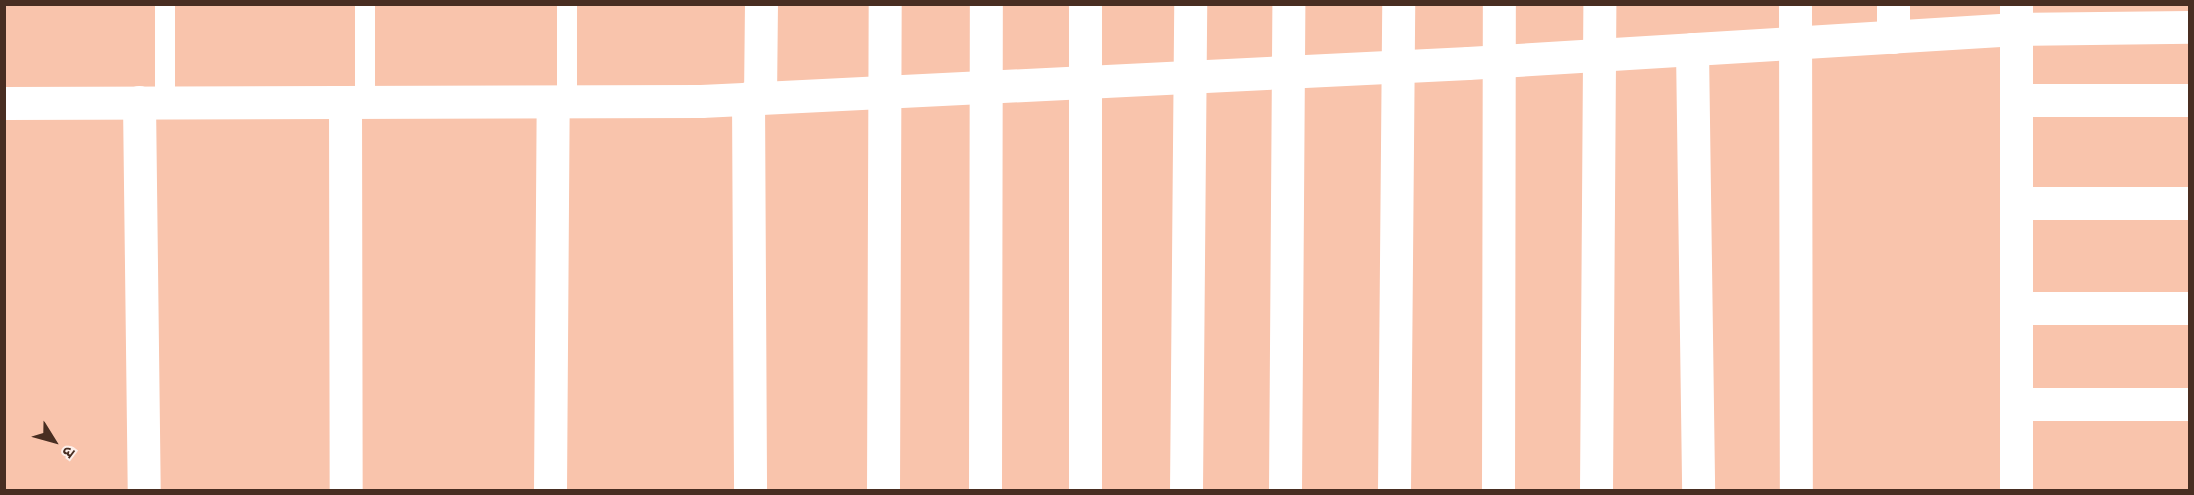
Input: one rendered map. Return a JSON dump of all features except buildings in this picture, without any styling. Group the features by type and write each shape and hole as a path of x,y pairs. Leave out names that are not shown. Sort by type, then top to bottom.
{"street":[{"path":"750,490 754,98 761,4"},
{"path":"883,490 885,4"},
{"path":"985,490 986,4"},
{"path":"1085,4 1085,490"},
{"path":"1186,490 1190,4"},
{"path":"1285,490 1288,4"},
{"path":"1394,490 1398,4"},
{"path":"1497,490 1499,4"},
{"path":"1596,490 1599,4"},
{"path":"1795,4 1796,490"},
{"path":"1893,4 1893,37"},
{"path":"4,103 754,98 1397,67 1893,37 2016,17 2190,27"},
{"path":"2016,17 2016,490"},
{"path":"1692,49 1698,490"},
{"path":"2016,100 2190,100"},
{"path":"550,490 560,101"},
{"path":"144,490 152,102"},
{"path":"346,490 355,102"},
{"path":"2016,202 2190,203"},
{"path":"2016,308 2190,308"},
{"path":"2016,404 2190,405"}],"lane":[{"path":"152,102 165,4"},
{"path":"355,102 365,4"},
{"path":"560,101 567,4"}]}
